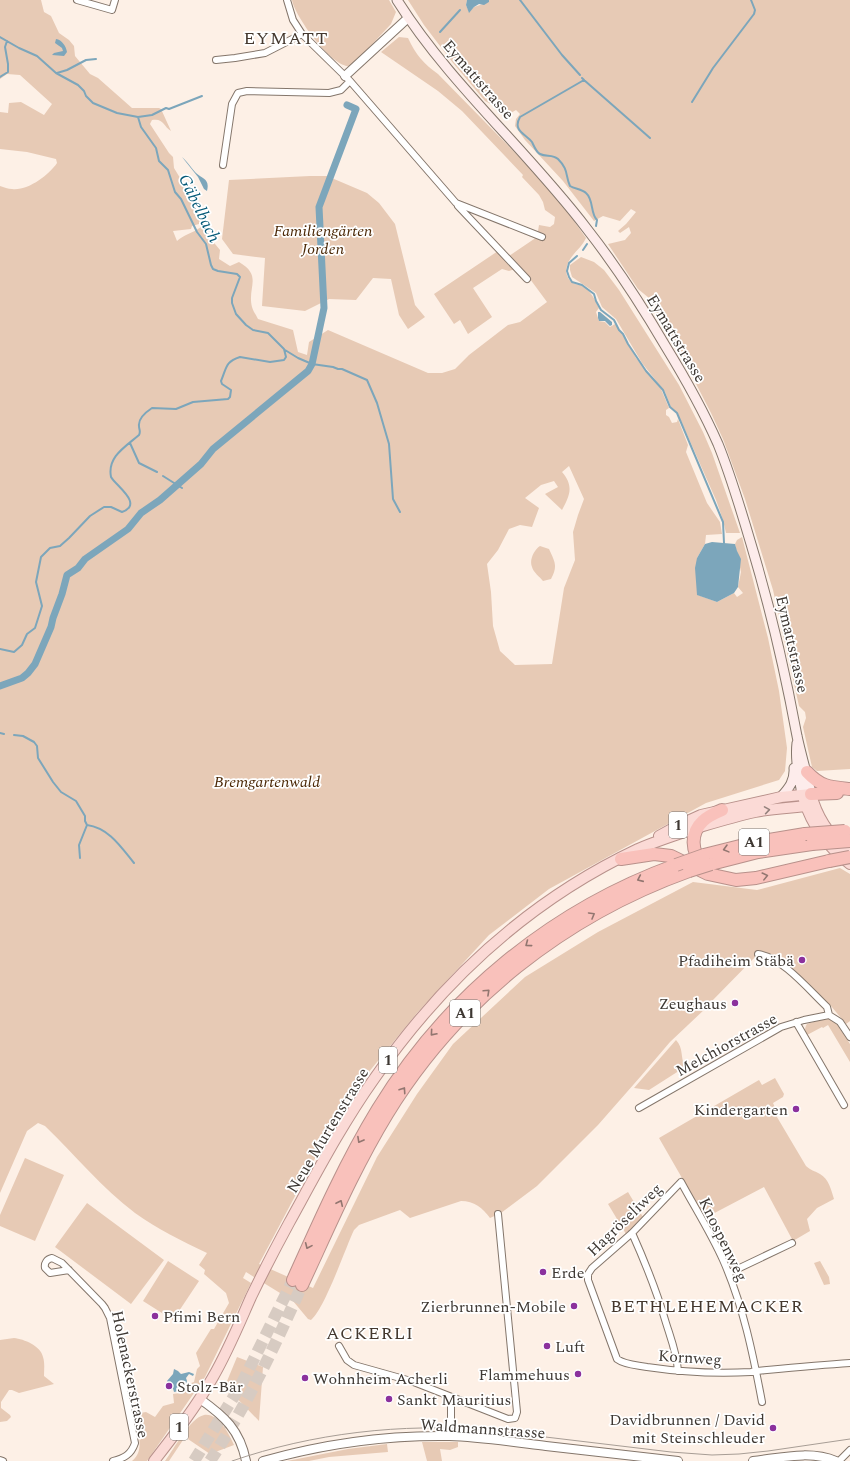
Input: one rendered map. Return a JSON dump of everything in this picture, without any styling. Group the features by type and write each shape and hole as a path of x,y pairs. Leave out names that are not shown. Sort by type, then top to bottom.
{"highway":[{"path":"807,772 821,784 830,787 850,789"},
{"path":"808,800 850,794"},
{"path":"722,810 708,818 698,828 693,844 698,859 703,865 726,879"},
{"name":"A1","path":"708,860 676,865 622,887 590,904 560,922 504,963 451,1013 408,1065 372,1118 336,1187 298,1282 381,1124 416,1071 460,1019 510,972 537,950 595,913 626,897 689,871 708,860 756,842 808,839 848,834"},
{"path":"620,859 654,854 671,856 708,874 736,880 750,879 850,857"}],"main road":[{"name":"Eymattstrasse","path":"396,0 408,18 467,90 558,192 589,230 643,309 693,393 724,458 745,522 772,620 807,772 810,819 829,845 850,864"},
{"name":"Eymattstrasse","path":"781,797 786,792 794,777 794,764 798,738"},
{"name":"Eymattstrasse","path":"796,757 808,800 826,828 850,853"},
{"name":"Neue Murtenstrasse","path":"154,1461 200,1399 223,1360 268,1262 334,1143 364,1094 405,1037 444,992 502,936 554,896 690,819 701,815 781,797 808,800"},
{"name":"Neue Murtenstrasse","path":"639,849 729,818 782,808 808,800"}],"street":[{"path":"77,0 112,10 115,0"},
{"path":"287,0 293,20 302,34 347,79 456,203 527,280"},
{"path":"223,166 232,104 238,93 246,91 329,93 341,90 347,79 408,18"},
{"path":"216,60 265,53 302,34"},
{"path":"456,203 542,237"},
{"path":"758,954 770,957 783,965 827,1007 829,1015 840,1022 850,1037"},
{"name":"Melchiorstrasse","path":"639,1108 773,1031 796,1022 829,1015"},
{"path":"796,1022 844,1105"},
{"name":"Hagröseliweg","path":"588,1275 592,1268 632,1233 681,1182"},
{"name":"Knospenweg","path":"681,1182 709,1230 728,1273 746,1325 762,1402"},
{"path":"338,1346 347,1360 354,1365 412,1381 508,1419 515,1418 517,1412 498,1214"},
{"path":"632,1233 663,1312 674,1350 678,1371"},
{"path":"728,1273 792,1242"},
{"name":"Holenackerstrasse","path":"69,1270 102,1304 110,1318 135,1443 133,1449 127,1456 113,1461"},
{"name":"Kornweg","path":"588,1275 588,1280 617,1359 626,1364 678,1371 723,1373 850,1363"},
{"path":"451,1397 451,1436"},
{"path":"200,1399 218,1412 233,1429 242,1445 246,1461"},
{"name":"Waldmannstrasse","path":"263,1461 296,1452 333,1445 396,1438 451,1436 511,1441 678,1461"},
{"path":"839,1461 850,1450"},
{"path":"753,1461 808,1455 836,1461"}],"green space":[{"name":"Bremgartenwald","path":"0,0 41,0 44,12 51,16 59,33 69,40 74,46 75,56 90,74 98,78 132,108 161,109 171,131 159,120 152,120 150,124 173,157 174,168 188,191 200,222 199,224 192,226 191,229 173,231 177,241 201,227 220,250 219,259 230,266 239,262 246,267 252,277 252,308 258,319 293,330 298,352 307,355 309,342 328,330 428,373 442,373 455,369 469,355 508,325 520,322 547,302 530,279 509,256 537,237 539,225 550,227 554,224 555,217 545,210 539,195 522,177 523,175 462,111 438,91 381,52 399,37 408,38 417,54 424,62 438,74 531,169 564,207 586,238 568,264 566,270 567,276 574,284 585,287 590,292 599,308 596,312 599,321 605,322 610,327 615,324 636,358 661,389 669,408 666,410 666,415 672,423 677,422 678,419 688,445 686,452 707,503 720,522 722,534 706,535 705,544 697,558 698,595 717,602 734,593 737,597 743,593 738,587 741,572 735,544 737,540 742,537 768,638 779,691 787,748 785,771 779,780 706,803 549,889 489,935 417,1013 346,1100 259,1264 313,1288 377,1157 417,1094 453,1044 525,977 598,932 693,882 757,890 840,868 850,874 850,1021 846,1024 831,1006 787,965 774,955 761,951 711,1002 711,1005 707,1009 706,1008 670,1042 598,1125 537,1186 501,1213 490,1218 478,1206 470,1202 461,1201 410,1218 400,1210 359,1225 354,1230 322,1304 311,1320 308,1319 293,1301 246,1272 243,1278 251,1283 205,1377 147,1461 132,1461 139,1451 140,1446 134,1414 146,1412 155,1417 163,1406 174,1403 173,1394 180,1393 183,1386 194,1382 197,1369 200,1366 196,1353 211,1329 214,1329 229,1303 226,1293 204,1274 205,1270 199,1265 207,1253 161,1230 135,1213 100,1182 45,1126 38,1123 27,1131 0,1193 0,186 10,189 18,189 31,185 49,172 57,163 56,159 27,152 0,149 0,112 8,113 9,103 21,102 44,115 52,104 20,75 7,74 0,79","holes":["569,466 584,499 573,532 575,560 564,588 552,664 515,665 500,651 493,626 491,592 487,564 498,550 509,529 520,525 532,527 539,508 525,498 541,485 554,481 558,487 545,494 562,510 570,491 566,477 562,472"]},
{"path":"292,0 389,0 396,12 391,24 352,66 344,65 335,60 316,41 300,18"},
{"path":"408,0 467,0 466,5 469,12 474,7 489,2 489,0 850,0 850,769 817,771 812,767 803,727 806,718 805,712 799,706 773,590 745,499 723,439 693,378 691,363 682,355 657,318 654,306 649,298 638,289 608,244 625,240 631,233 629,227 620,233 618,231 636,212 631,209 620,221 603,216 594,221 563,181 525,140 515,126 516,119 520,114 516,110 509,114 485,101 424,25"},
{"name":"Familiengärten Jorden","path":"327,176 367,193 379,203 395,224 415,305 425,317 408,329 399,315 391,279 373,278 356,300 329,299 305,311 262,306 265,258 233,254 222,239 229,180"},
{"path":"498,251 515,269 509,271 502,269 473,288 492,317 468,334 460,320 454,324 434,294"},
{"path":"581,257 594,262 604,270 619,290 679,385 712,453 740,533 726,533 716,500 678,414 671,407 665,392 642,363 616,319 602,307 596,293 572,277 570,265"},
{"path":"540,546 549,549 555,564 551,579 543,581 534,571 531,564 533,555"},
{"path":"831,1019 836,1022 850,1044 850,1062 828,1025 807,1035 806,1034 805,1029 807,1024 820,1020"},
{"path":"676,1040 681,1050 685,1067 649,1090 634,1088"},
{"path":"775,1078 784,1094 783,1097 773,1103 776,1110 774,1112 806,1166 826,1179 834,1199 817,1208 807,1219 810,1231 793,1241 764,1187 705,1218 659,1138 759,1080 762,1085"},
{"path":"25,1158 64,1175 35,1241 0,1226 0,1215"},
{"path":"628,1192 643,1217 626,1234 608,1204"},
{"path":"87,1203 164,1260 131,1304 55,1247"},
{"path":"168,1261 199,1281 173,1320 143,1301"},
{"path":"820,1261 829,1277 830,1284 824,1285 814,1263"},
{"path":"14,1338 36,1346 42,1353 44,1359 44,1376 54,1384 19,1393 9,1390 1,1402 1,1408 11,1417 7,1421 0,1422 0,1340"},
{"path":"237,1357 263,1367 259,1421 225,1386"},
{"path":"204,1415 214,1417 223,1425 234,1445 210,1454 185,1437 169,1461 165,1461 193,1422"},
{"path":"422,1442 458,1442 458,1447 450,1450 440,1449 442,1461 427,1461"},
{"path":"387,1444 388,1452 329,1457 309,1461 287,1461 348,1449"}],"water":[{"path":"467,0 489,0 489,2 484,5 479,4 469,13 466,5"},
{"path":"56,39 62,42 66,48 67,52 64,56 52,55 63,51 62,48 55,43"},
{"path":"182,157 196,173 207,182 207,191 204,189 198,177"},
{"path":"598,312 612,322 612,325 610,326 605,321 599,321"},
{"path":"712,542 735,544 741,559 738,587 734,593 717,602 697,595 695,568 697,558 705,544"},
{"path":"174,1369 181,1374 189,1372 194,1374 193,1376 189,1374 186,1378 186,1384 183,1385 181,1383 179,1391 174,1392 172,1385 168,1384 167,1381 173,1374"}],"waterway":[{"path":"520,0 562,55 580,75"},
{"path":"692,102 713,68 754,14 755,10 751,0"},
{"path":"440,32 460,10"},
{"name":"Gäbelbach","path":"0,37 37,56 56,73 78,85 93,103 117,113 138,117 141,127 156,148 159,161 168,170 175,192 181,199 197,232 206,244 213,269 237,274 240,277 232,298 232,303 236,314 253,330 268,333 284,349 286,357 284,360 270,362 240,357 235,359 227,366 221,381 222,384 231,390 230,397 228,399 193,402 176,409 152,408 141,418 139,423 139,435 118,453 114,458 110,470 111,477 130,500 128,509 122,512 111,507 104,507 90,516 60,546 50,548 41,557 36,582 42,606 35,628 27,634 22,645 14,652 0,649"},
{"path":"0,77 8,72 5,47 7,41"},
{"path":"57,73 67,70 86,60 96,59"},
{"path":"582,78 584,80 520,117 518,126 521,132 532,142 535,149 539,153 558,159 565,169 570,186 586,193 590,199 593,214 597,220 596,226"},
{"path":"584,80 650,138"},
{"path":"138,117 152,115 166,108 169,109 202,96"},
{"path":"0,686 22,678 35,664 51,627 67,575 78,568 85,559 128,529 141,513 160,500 201,464 213,449 308,371 312,364 324,308 319,207 356,109 347,105"},
{"path":"583,250 587,244"},
{"path":"577,256 569,263 567,271 572,282 582,285 594,294 601,310 614,320 646,371 663,390 670,407 677,413 723,522 724,543"},
{"path":"285,350 312,364 342,369 367,380 377,403 389,444 393,499 400,512"},
{"path":"130,443 139,463 157,472"},
{"path":"163,476 182,488"},
{"path":"0,733 4,734"},
{"path":"14,735 23,736 34,742 37,746 38,758 53,782 61,792 76,801 85,816 87,825 79,845 80,858"},
{"path":"87,825 95,827 108,834 134,863"}],"tunnel":[{"path":"194,1461 241,1385 293,1280"},
{"path":"210,1461 260,1375 302,1285"}],"tram line":[{"path":"232,1461 294,1443 358,1432 390,1429 455,1428 487,1430 671,1452 712,1455 768,1451 850,1439"}],"place":[{"name":"Pfadiheim Stäbä","path":"802,960"},
{"name":"Zeughaus","path":"735,1003"},
{"name":"Kindergarten","path":"796,1109"},
{"name":"Erde","path":"543,1272"},
{"name":"Zierbrunnen-Mobile","path":"574,1306"},
{"name":"Pfimi Bern","path":"155,1316"},
{"name":"Luft","path":"547,1346"},
{"name":"Flammehuus","path":"578,1374"},
{"name":"Wohnheim Acherli","path":"305,1378"},
{"name":"Stolz-Bär","path":"169,1386"},
{"name":"Sankt Mauritius","path":"389,1399"},
{"name":"Davidbrunnen / David mit Steinschleuder","path":"773,1428"}],"district":[{"name":"EYMATT","path":"286,38"},
{"name":"BETHLEHEMACKER","path":"707,1306"},
{"name":"ACKERLI","path":"370,1333"}]}
